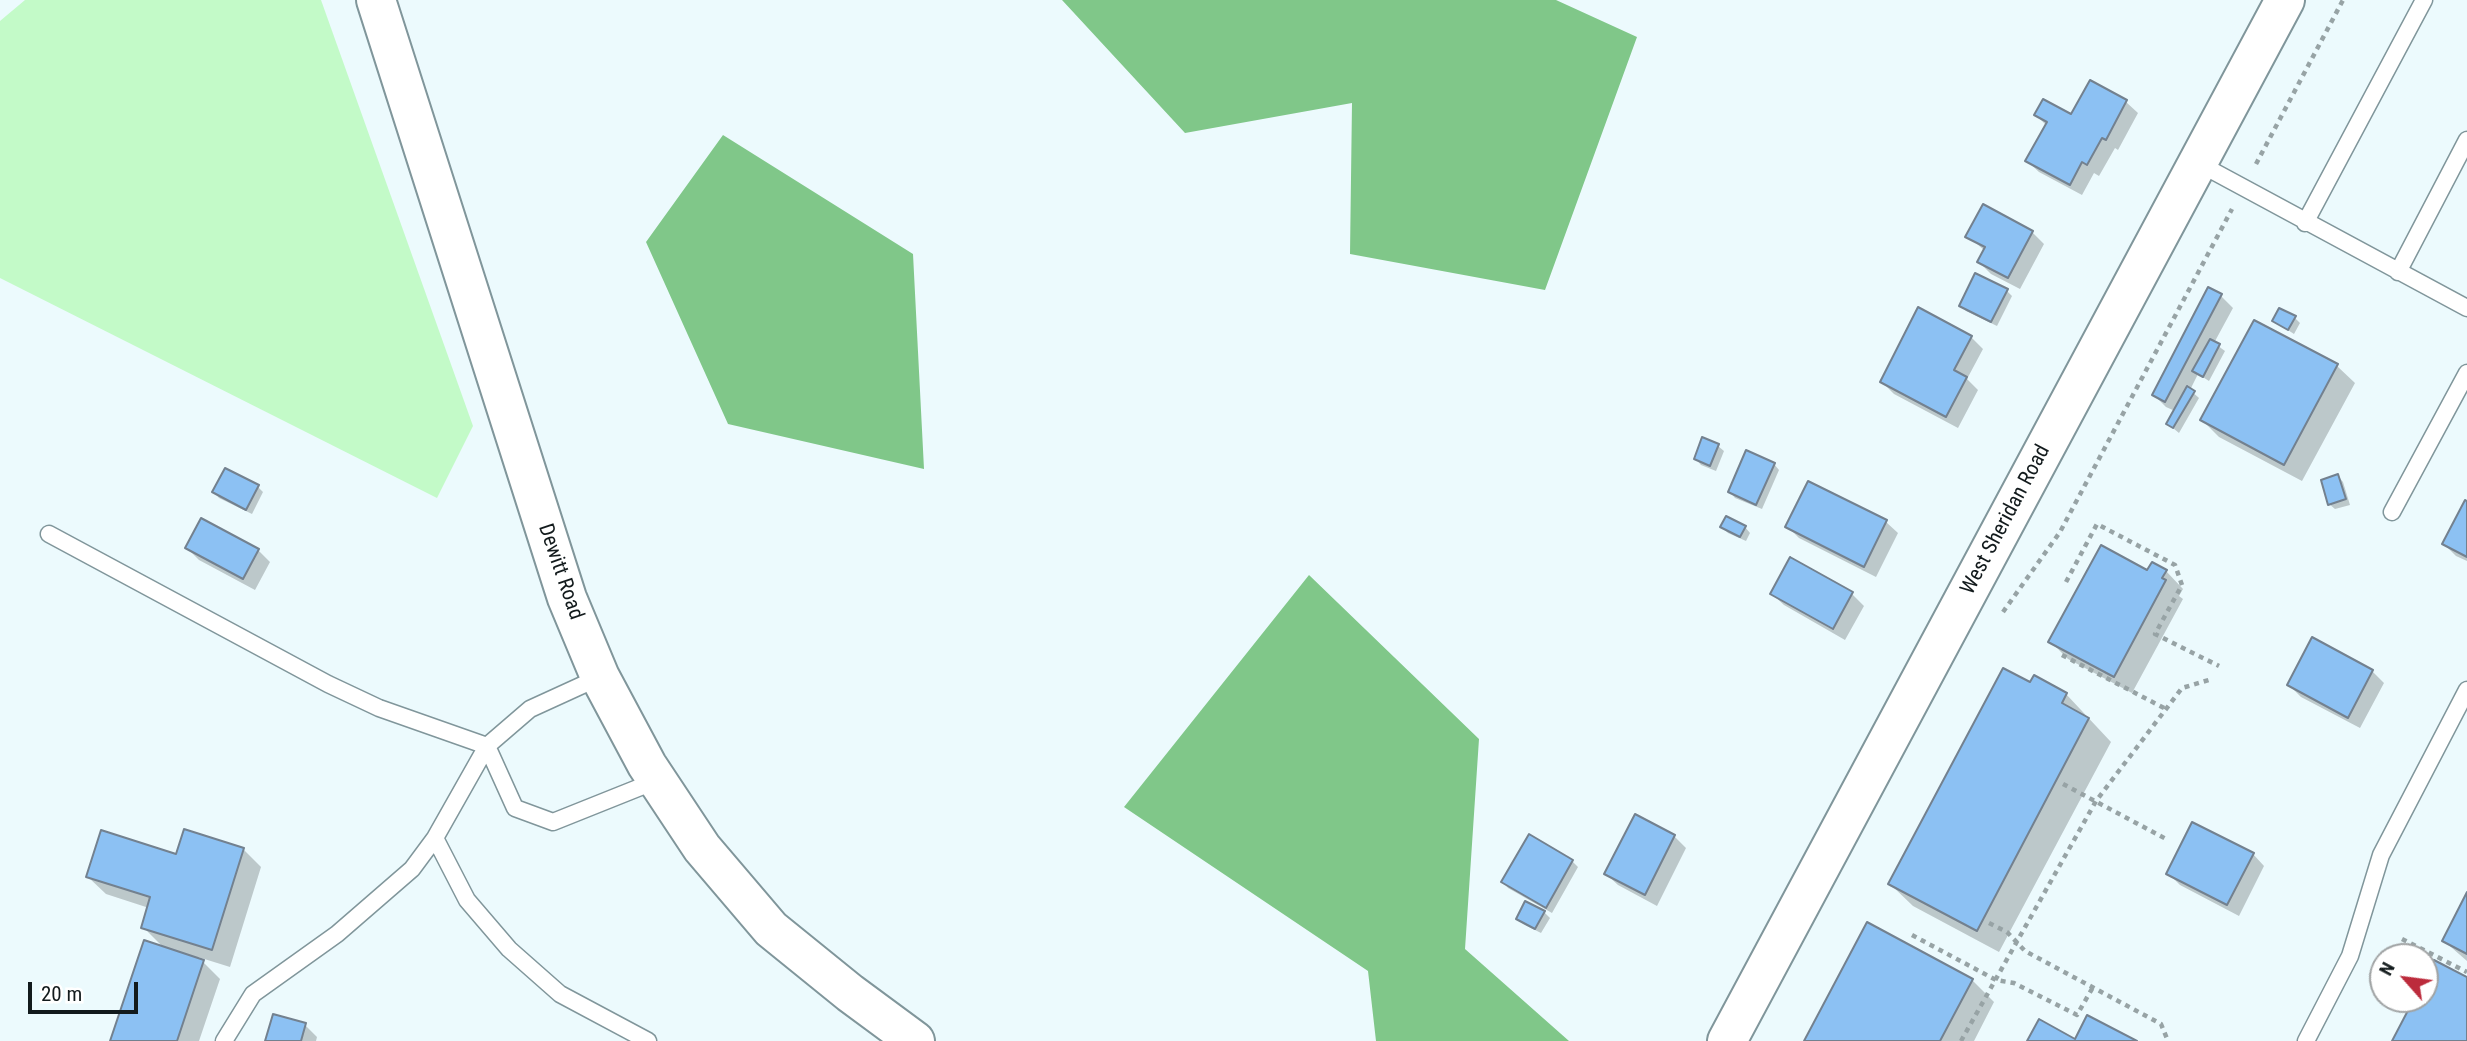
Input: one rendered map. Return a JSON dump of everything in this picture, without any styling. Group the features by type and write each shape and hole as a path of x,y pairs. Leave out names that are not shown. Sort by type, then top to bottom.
{"street":[{"name":"Dewitt Road","path":"376,0 567,598 600,677 658,780 702,848 771,929 915,1041"},
{"name":"West Sheridan Road","path":"1727,1041 2285,0"}],"lane":[{"path":"2305,223 2424,0"},
{"path":"2398,272 2467,140"},
{"path":"2198,163 2467,308"},
{"path":"2392,512 2467,373"},
{"path":"49,534 328,684 379,708 487,746 515,808 553,822 658,780"},
{"path":"224,1041 253,994 337,934 412,869 435,838 487,746 530,709 600,677"},
{"path":"2306,1041 2350,956 2381,855 2467,690"},
{"path":"435,838 467,900 509,949 560,994 648,1041"}],"path":[{"path":"1996,622 2060,532 2343,0"},
{"path":"2066,582 2097,524 2175,565 2182,585 2155,634 2219,666"},
{"path":"2062,655 2166,709"},
{"path":"1961,1041 2096,801 2182,688 2212,680"},
{"path":"2063,784 2168,840"},
{"path":"1989,923 2007,932 2025,951 2161,1024 2168,1041"},
{"path":"1912,935 1996,980 2014,983 2077,1015 2093,987"},
{"path":"2403,939 2467,972"}],"green space":[{"path":"25,0 321,0 473,426 437,498 0,278 0,21"},
{"path":"1062,0 1556,0 1637,37 1545,290 1350,254 1352,103 1185,133"},
{"path":"723,135 913,254 924,469 728,424 646,242"},
{"path":"1309,575 1479,739 1465,949 1569,1041 1376,1041 1368,971 1124,807"}],"building":[{"path":"2090,80 2127,100 2106,140 2102,138 2087,165 2082,162 2070,185 2025,161 2047,122 2034,115 2043,99 2071,114"},
{"path":"1983,204 2033,231 2008,278 1977,262 1985,247 1965,237"},
{"path":"1975,273 2008,289 1991,322 1959,306"},
{"path":"2208,287 2222,294 2165,402 2152,395"},
{"path":"1918,307 1972,336 1954,370 1967,377 1946,417 1880,382"},
{"path":"2279,308 2296,316 2288,330 2272,321"},
{"path":"2254,320 2338,364 2284,465 2200,420"},
{"path":"2210,339 2220,344 2203,377 2192,371"},
{"path":"2187,386 2195,391 2173,428 2166,424"},
{"path":"1702,437 1719,444 1710,466 1694,459"},
{"path":"1746,450 1775,463 1756,505 1728,492"},
{"path":"225,468 259,485 246,510 212,492"},
{"path":"2338,474 2346,499 2328,505 2321,480"},
{"path":"1808,481 1887,520 1864,567 1785,527"},
{"path":"2465,500 2467,501 2467,557 2442,544"},
{"path":"1726,516 1746,526 1740,537 1720,527"},
{"path":"201,518 259,549 243,579 185,548"},
{"path":"2101,545 2147,570 2152,562 2167,570 2162,578 2166,580 2114,677 2048,642"},
{"path":"1790,557 1853,592 1833,629 1770,594"},
{"path":"2312,637 2373,670 2348,718 2287,685"},
{"path":"2003,668 2030,682 2034,675 2067,693 2062,703 2089,718 1977,931 1888,884"},
{"path":"1635,814 1675,835 1645,895 1604,874"},
{"path":"2192,822 2254,853 2227,905 2166,874"},
{"path":"184,829 244,848 212,950 141,928 150,897 86,877 101,830 176,854"},
{"path":"1529,834 1573,860 1546,908 1501,882"},
{"path":"2467,892 2467,954 2442,941"},
{"path":"1525,901 1545,911 1535,929 1516,919"},
{"path":"1867,922 1973,979 1940,1041 1804,1041"},
{"path":"144,940 204,960 177,1041 110,1041"},
{"path":"2439,963 2467,977 2467,1041 2392,1041 2407,1013 2439,1013"},
{"path":"273,1014 306,1023 301,1041 265,1041"},
{"path":"2087,1015 2137,1041 2027,1041 2039,1019 2075,1039"}]}
